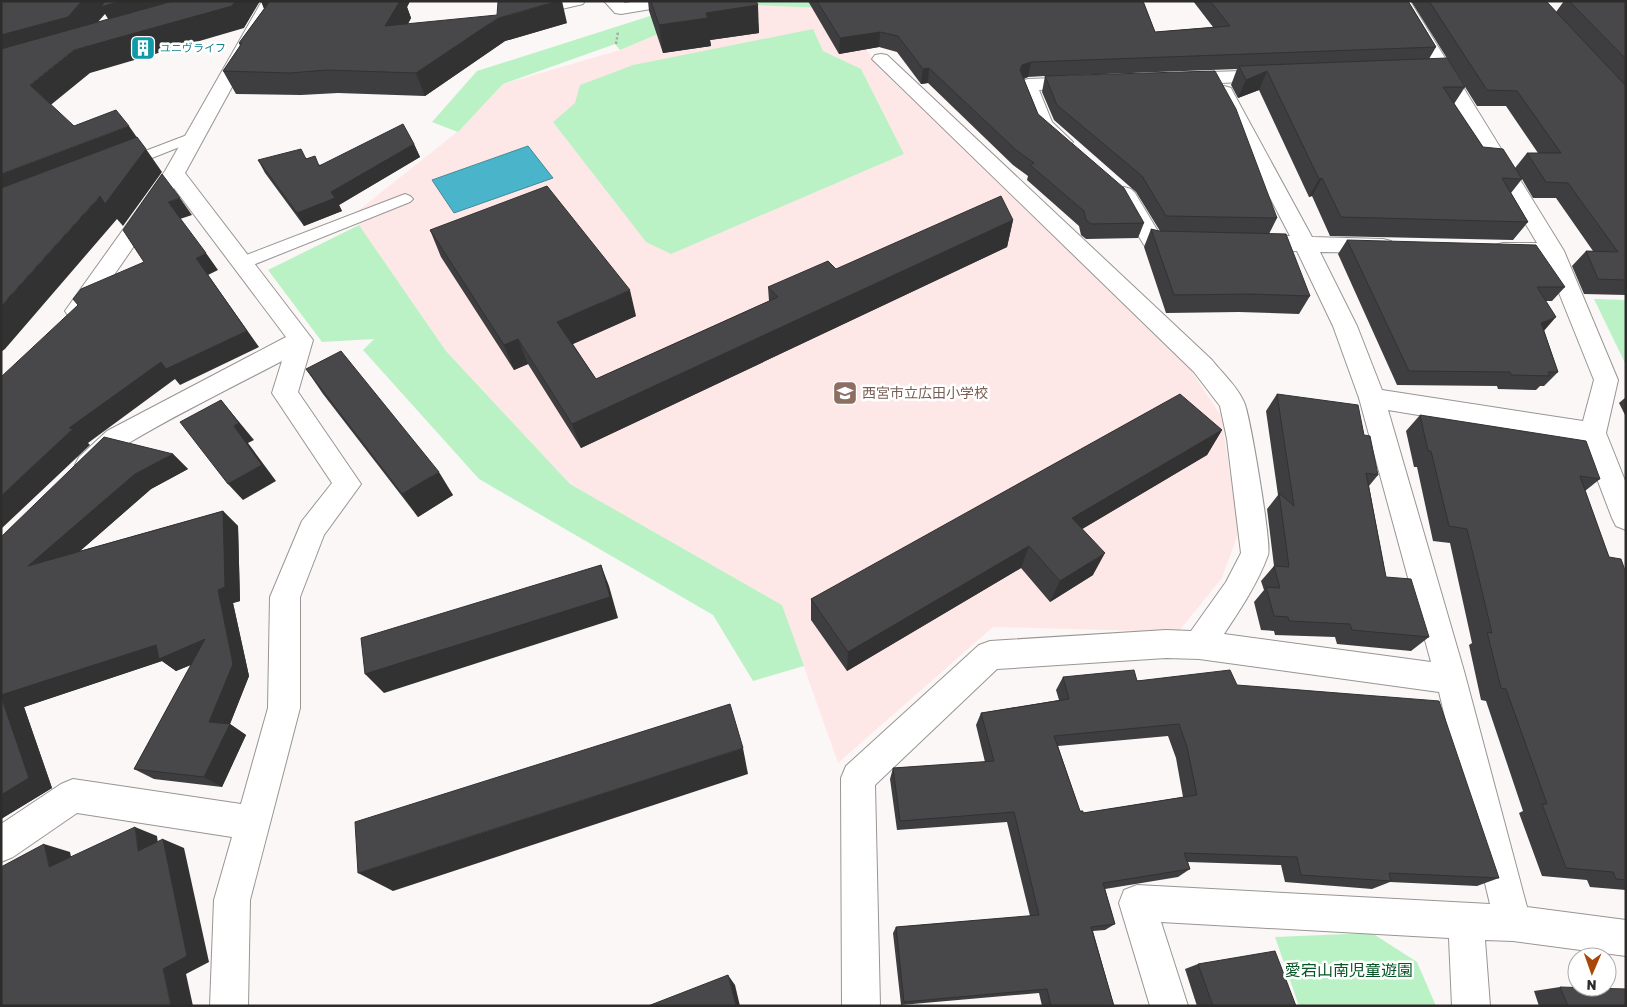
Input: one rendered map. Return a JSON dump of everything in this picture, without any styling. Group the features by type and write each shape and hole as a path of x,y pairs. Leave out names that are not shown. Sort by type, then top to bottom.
{"street":[{"path":"68,325 174,173 271,1"},
{"path":"612,1 622,9 669,1"},
{"path":"1401,1 1432,70 1553,251 1616,381 1593,433 1626,518"},
{"path":"881,59 1203,366 1232,403 1240,439 1255,553 1236,591 1199,645"},
{"path":"1167,80 1295,75"},
{"path":"1216,78 1305,244 1346,326 1372,398 1451,680 1513,923"},
{"path":"1079,155 1043,124 1028,85 1097,82"},
{"path":"174,173 301,340"},
{"path":"1107,179 1128,198 1152,240 1200,241"},
{"path":"1238,242 1404,247"},
{"path":"1484,249 1553,251"},
{"path":"69,484 116,438 301,340"},
{"path":"229,1006 232,900 284,708 285,597 312,529 347,484 285,393 301,340"},
{"path":"1372,398 1593,433"},
{"path":"861,1006 858,778 990,655 1166,644 1199,645 1451,680"},
{"path":"1,845 73,796 253,823"},
{"path":"1169,1006 1137,903 1513,923 1626,938"},
{"path":"1466,920 1471,1006"}],"lane":[{"path":"524,14 579,1"},
{"path":"112,168 195,136"},
{"path":"242,263 405,198"}],"shaded area":[{"name":"西宮市立広田小学校","path":"730,4 844,9 875,64 1190,369 1221,416 1239,531 1222,578 1178,632 993,627 838,763 782,605 570,484 446,351 359,225 354,214 457,132 503,84 620,50"}],"green space":[{"path":"697,1 836,1 844,9 730,4 620,50 615,44 503,84 458,132 432,122 477,71"},
{"path":"813,29 823,51 861,69 904,154 671,254 646,242 553,122 575,103 580,85 633,65"},
{"path":"359,225 446,351 570,484 782,605 804,666 753,681 713,615 479,479 363,350 374,339 322,342 268,270"},
{"path":"1594,299 1626,300 1626,365"},
{"name":"愛宕山南児童遊園","path":"1372,933 1417,962 1436,1006 1299,1006 1275,937"}],"water":[{"path":"528,146 553,178 454,213 432,180"}],"building":[{"path":"1,1 82,1 68,17 1,35"},
{"path":"105,1 121,1 101,7"},
{"path":"173,1 235,1 232,6 74,50 30,85 74,126 116,110 129,126 1,174 1,49"},
{"path":"270,1 400,1 385,26 497,15 498,2 502,1 558,1 498,18 416,73 327,70 290,73 223,71 242,43 239,43"},
{"path":"651,1 756,1 758,5 706,13 708,18 659,25"},
{"path":"817,1 1143,1 1155,32 1230,26 1210,1 1408,1 1436,47 1031,62 1022,65 1020,70 1038,114 1124,188 1144,223 1091,224 1086,220 1084,211 1030,165 1034,163 1016,150 929,68 923,69 898,36 880,32 840,38"},
{"path":"1429,1 1546,1 1626,86 1626,280 1598,279 1586,251 1618,252 1568,183 1546,182 1527,153 1561,153 1517,91 1487,90"},
{"path":"1569,1 1626,1 1626,59"},
{"path":"1447,58 1465,87 1443,87 1483,147 1503,149 1522,179 1502,178 1528,222 1341,217 1322,178 1319,179 1267,71 1246,80 1239,66"},
{"path":"1215,71 1236,109 1277,218 1166,216 1142,176 1057,105 1045,76"},
{"path":"403,124 414,144 331,192 335,198 297,213 258,160 301,149 306,159 315,156 319,166"},
{"path":"137,137 146,149 105,204 100,196 1,306 1,188"},
{"path":"162,174 180,198 168,202 206,253 196,258 247,331 166,369 161,362 69,428 73,429 1,496 1,377 78,305 73,299 81,289 144,262 123,230"},
{"path":"547,186 630,290 557,322 596,379 778,297 768,287 828,261 836,269 1001,196 1013,220 572,424 518,339 504,345 430,230"},
{"path":"1151,229 1159,231 1286,234 1310,296 1249,294 1174,295"},
{"path":"1347,240 1536,245 1565,287 1537,287 1556,317 1541,323 1558,372 1548,372 1550,376 1511,375 1510,372 1409,371"},
{"path":"341,351 439,472 402,494 306,369"},
{"path":"1180,394 1222,430 1072,518 1105,553 1060,581 1029,546 848,652 811,599"},
{"path":"1277,394 1358,405 1364,435 1370,436 1378,475 1366,473 1386,577 1411,579 1429,637 1352,630 1350,624 1289,621 1288,617 1274,616 1266,587 1280,588 1274,566 1289,567 1279,493 1294,506"},
{"path":"221,400 239,423 234,426 262,465 228,484 180,422"},
{"path":"1420,415 1586,441 1600,479 1580,476 1609,557 1621,559 1626,573 1626,880 1616,879 1613,872 1566,868 1542,804 1547,804 1506,689 1501,688 1487,632 1492,633 1467,529 1449,526 1431,451 1428,451"},
{"path":"104,437 173,454 135,474 28,566 223,511 225,587 218,590 233,664 209,722 230,724 204,777 134,769 205,639 159,659 156,645 1,695 1,537"},
{"path":"601,565 610,597 365,674 361,638"},
{"path":"1134,670 1137,681 1230,670 1237,685 1439,701 1499,878 1389,873 1391,881 1301,875 1297,857 1184,853 1190,869 1103,883 1115,924 1091,927 1114,1006 1051,1006 1047,989 904,1002 896,927 1039,915 1014,812 900,821 893,768 994,761 981,713 1069,699 1063,677","holes":["1179,724 1187,747 1197,795 1083,813 1083,811 1080,811 1054,736"]},
{"path":"1,696 29,778 1,795"},
{"path":"730,704 743,748 358,873 355,822"},
{"path":"135,827 138,851 163,839 187,956 163,969 171,1006 1,1006 1,867 44,844 49,867"},
{"path":"1275,951 1296,1006 1213,1006 1198,964"},
{"path":"728,975 736,1006 648,1006"},
{"path":"1560,987 1567,987 1567,997 1617,997 1617,989 1626,989 1626,1006 1568,1006"}],"place":[{"name":"ユニヴライフ","path":"143,48"},
{"name":"西宮市立広田小学校","path":"845,393"}]}
